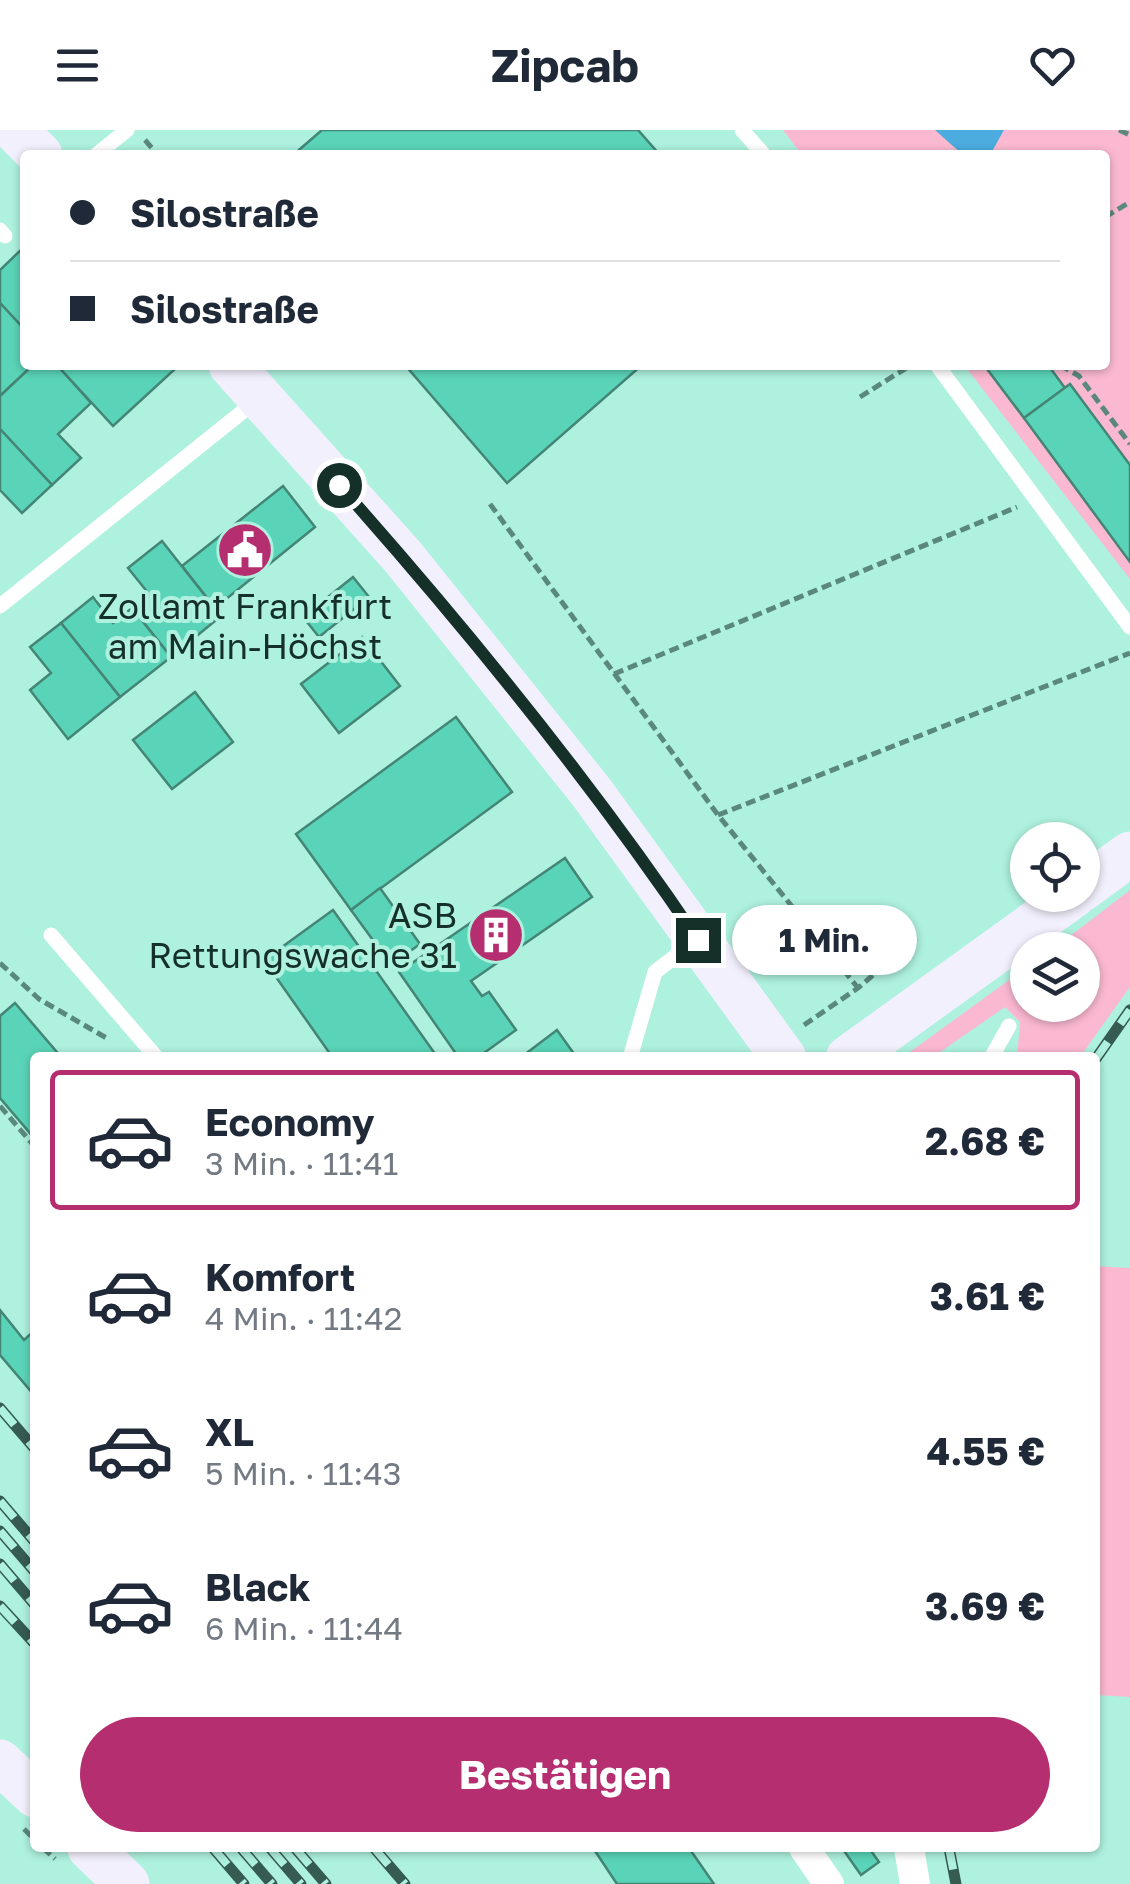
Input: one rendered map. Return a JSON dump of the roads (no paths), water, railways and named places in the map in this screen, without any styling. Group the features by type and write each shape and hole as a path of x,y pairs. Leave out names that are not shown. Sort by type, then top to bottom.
{"main road":[{"path":"16,130 35,150"},
{"path":"246,381 403,557 592,793 778,1051"},
{"path":"1100,875 1130,854"},
{"path":"856,1052 1050,912"},
{"path":"0,1762 30,1790"},
{"path":"94,1852 126,1884"}],"street":[{"path":"807,1852 828,1884"},
{"path":"910,1852 916,1884"}],"lane":[{"path":"102,150 126,130"},
{"path":"742,130 760,150"},
{"path":"941,370 1130,628"},
{"path":"0,606 246,381"},
{"path":"51,935 152,1052"},
{"path":"632,1052 655,972 698,940"},
{"path":"994,1052 1009,1026"}],"water":[{"path":"935,130 1004,130 993,150 957,150"}],"railway":[{"path":"1100,1053 1130,1010"},
{"path":"0,1408 30,1443"},
{"path":"0,1501 30,1536"},
{"path":"0,1531 30,1566"},
{"path":"0,1564 30,1599"},
{"path":"0,1606 30,1639"},
{"path":"216,1852 244,1884"},
{"path":"244,1852 272,1884"},
{"path":"273,1852 301,1884"},
{"path":"298,1852 326,1884"},
{"path":"377,1852 405,1884"},
{"path":"950,1852 956,1884"}],"place":[{"name":"Zollamt Frankfurt am Main-Höchst","path":"245,550"},
{"name":"ASB Rettungswache 31","path":"496,935"}]}
